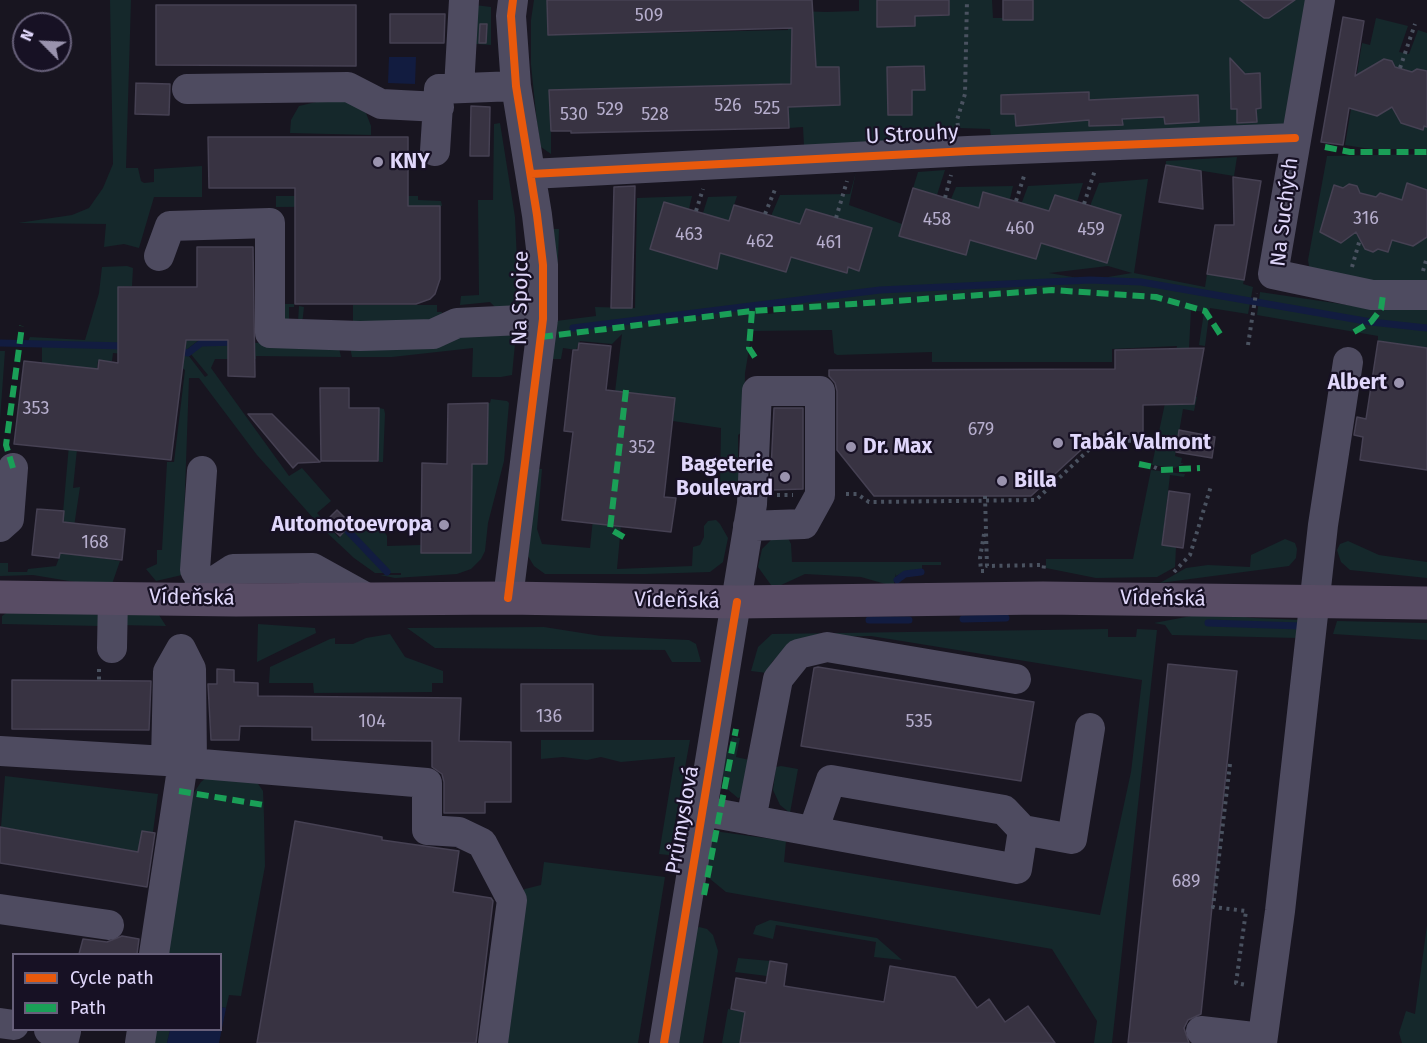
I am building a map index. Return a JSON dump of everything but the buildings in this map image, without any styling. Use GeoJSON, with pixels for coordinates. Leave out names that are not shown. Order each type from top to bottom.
{"type":"FeatureCollection","features":[{"type":"Feature","properties":{"kind":"main road","name":"Vídeňská"},"geometry":{"type":"LineString","coordinates":[[0,597],[113,597],[198,592],[369,599],[508,598],[737,602],[1026,598],[1427,603]]}},
{"type":"Feature","properties":{"kind":"street"},"geometry":{"type":"LineString","coordinates":[[435,151],[449,97],[464,0]]}},
{"type":"Feature","properties":{"kind":"street","name":"Na Spojce"},"geometry":{"type":"LineString","coordinates":[[508,598],[543,319],[543,265],[516,86],[510,16],[513,0]]}},
{"type":"Feature","properties":{"kind":"street","name":"Na Suchých"},"geometry":{"type":"LineString","coordinates":[[1320,0],[1273,274],[1372,295],[1427,295]]}},
{"type":"Feature","properties":{"kind":"street"},"geometry":{"type":"LineString","coordinates":[[187,88],[348,87],[381,104],[449,97],[516,86]]}},
{"type":"Feature","properties":{"kind":"street","name":"U Strouhy"},"geometry":{"type":"LineString","coordinates":[[531,174],[957,159],[1295,138]]}},
{"type":"Feature","properties":{"kind":"street"},"geometry":{"type":"LineString","coordinates":[[159,256],[170,226],[270,223],[270,333],[360,336],[433,334],[457,323],[543,319]]}},
{"type":"Feature","properties":{"kind":"street"},"geometry":{"type":"LineString","coordinates":[[1201,1031],[1262,1041],[1316,601],[1323,525],[1348,362]]}},
{"type":"Feature","properties":{"kind":"street","name":"Průmyslová"},"geometry":{"type":"LineString","coordinates":[[664,1043],[750,515],[757,391],[820,391],[820,495],[804,524],[750,515]]}},
{"type":"Feature","properties":{"kind":"street"},"geometry":{"type":"LineString","coordinates":[[0,527],[9,519],[13,468]]}},
{"type":"Feature","properties":{"kind":"street"},"geometry":{"type":"LineString","coordinates":[[198,592],[195,570],[202,471]]}},
{"type":"Feature","properties":{"kind":"street"},"geometry":{"type":"LineString","coordinates":[[105,658],[113,597]]}},
{"type":"Feature","properties":{"kind":"street"},"geometry":{"type":"LineString","coordinates":[[751,820],[778,679],[798,654],[827,647],[1016,679]]}},
{"type":"Feature","properties":{"kind":"street"},"geometry":{"type":"LineString","coordinates":[[154,953],[180,762],[191,669],[191,649]]}},
{"type":"Feature","properties":{"kind":"street"},"geometry":{"type":"LineString","coordinates":[[813,831],[831,780],[1004,810],[1023,830],[1072,839],[1090,728]]}},
{"type":"Feature","properties":{"kind":"street"},"geometry":{"type":"LineString","coordinates":[[0,751],[180,762],[427,783],[428,830],[459,832],[482,843],[512,900],[493,1043]]}},
{"type":"Feature","properties":{"kind":"street"},"geometry":{"type":"LineString","coordinates":[[703,811],[1017,869],[1023,830]]}},
{"type":"Feature","properties":{"kind":"street"},"geometry":{"type":"LineString","coordinates":[[0,909],[109,925]]}},
{"type":"Feature","properties":{"kind":"street"},"geometry":{"type":"LineString","coordinates":[[60,1031],[66,1032],[63,1043]]}},
{"type":"Feature","properties":{"kind":"path"},"geometry":{"type":"LineString","coordinates":[[945,198],[957,159],[957,120],[965,94],[967,0]]}},
{"type":"Feature","properties":{"kind":"path"},"geometry":{"type":"LineString","coordinates":[[1400,68],[1415,24]]}},
{"type":"Feature","properties":{"kind":"path"},"geometry":{"type":"LineString","coordinates":[[1084,204],[1098,160]]}},
{"type":"Feature","properties":{"kind":"path"},"geometry":{"type":"LineString","coordinates":[[1016,201],[1028,164]]}},
{"type":"Feature","properties":{"kind":"path"},"geometry":{"type":"LineString","coordinates":[[836,218],[851,170]]}},
{"type":"Feature","properties":{"kind":"path"},"geometry":{"type":"LineString","coordinates":[[765,214],[777,183]]}},
{"type":"Feature","properties":{"kind":"path"},"geometry":{"type":"LineString","coordinates":[[1352,268],[1360,239]]}},
{"type":"Feature","properties":{"kind":"path"},"geometry":{"type":"LineString","coordinates":[[1248,345],[1257,288]]}},
{"type":"Feature","properties":{"kind":"path"},"geometry":{"type":"LineString","coordinates":[[839,494],[857,494],[869,502],[1036,500],[1097,442],[1149,440]]}},
{"type":"Feature","properties":{"kind":"path"},"geometry":{"type":"LineString","coordinates":[[1154,467],[1161,470]]}},
{"type":"Feature","properties":{"kind":"path"},"geometry":{"type":"LineString","coordinates":[[1167,575],[1177,570],[1190,555],[1211,486]]}},
{"type":"Feature","properties":{"kind":"path"},"geometry":{"type":"LineString","coordinates":[[985,499],[987,566],[1044,565],[1043,576]]}},
{"type":"Feature","properties":{"kind":"path"},"geometry":{"type":"LineString","coordinates":[[981,571],[981,546],[985,533]]}},
{"type":"Feature","properties":{"kind":"path"},"geometry":{"type":"LineString","coordinates":[[99,680],[105,658]]}},
{"type":"Feature","properties":{"kind":"path"},"geometry":{"type":"LineString","coordinates":[[1230,764],[1214,907],[1246,911],[1236,984],[1254,985]]}},
{"type":"Feature","properties":{"kind":"green space"},"geometry":{"type":"Polygon","coordinates":[[[110,0],[131,0],[126,168],[138,168],[141,181],[144,183],[154,182],[154,169],[202,166],[202,197],[154,197],[139,248],[124,244],[104,247],[106,224],[18,223],[72,215],[89,208],[103,188],[113,164],[110,0]]]}},
{"type":"Feature","properties":{"kind":"green space"},"geometry":{"type":"Polygon","coordinates":[[[534,0],[547,0],[548,35],[788,30],[788,0],[799,11],[826,12],[859,11],[859,0],[992,0],[993,18],[1033,20],[1033,0],[1310,0],[1286,124],[991,137],[990,129],[960,128],[948,129],[948,140],[804,146],[803,127],[789,128],[788,84],[551,90],[551,154],[541,147],[537,123],[531,65],[531,20],[534,0]]]}},
{"type":"Feature","properties":{"kind":"green space"},"geometry":{"type":"Polygon","coordinates":[[[475,5],[491,7],[491,45],[476,44],[475,5]]]}},
{"type":"Feature","properties":{"kind":"green space"},"geometry":{"type":"Polygon","coordinates":[[[1376,18],[1408,26],[1399,52],[1409,54],[1418,30],[1427,33],[1427,149],[1370,149],[1345,145],[1362,43],[1370,45],[1376,18]]]}},
{"type":"Feature","properties":{"kind":"green space"},"geometry":{"type":"Polygon","coordinates":[[[316,102],[349,102],[366,113],[371,126],[371,135],[290,133],[291,120],[299,106],[316,102]]]}},
{"type":"Feature","properties":{"kind":"green space"},"geometry":{"type":"Polygon","coordinates":[[[500,123],[515,217],[519,305],[496,308],[490,302],[460,305],[461,296],[479,295],[478,200],[493,200],[494,124],[500,123]]]}},
{"type":"Feature","properties":{"kind":"green space"},"geometry":{"type":"Polygon","coordinates":[[[1427,154],[1427,284],[1382,284],[1316,272],[1309,266],[1308,260],[1327,156],[1427,154]]]}},
{"type":"Feature","properties":{"kind":"green space"},"geometry":{"type":"Polygon","coordinates":[[[1237,157],[1234,176],[1166,165],[1166,161],[1237,157]]]}},
{"type":"Feature","properties":{"kind":"green space"},"geometry":{"type":"Polygon","coordinates":[[[945,170],[937,195],[951,199],[956,187],[1013,186],[1010,199],[1022,202],[1028,186],[1083,183],[1077,202],[1090,206],[1099,183],[1148,179],[1134,273],[1205,287],[1207,274],[1244,280],[1243,284],[1253,287],[1248,314],[1210,308],[1205,346],[1199,345],[1204,312],[1191,310],[1188,367],[1177,394],[1197,397],[1194,411],[1183,409],[1175,456],[1182,458],[1181,463],[1184,463],[1175,468],[1152,465],[1177,346],[1112,349],[1112,362],[932,362],[932,352],[837,355],[834,353],[832,330],[752,331],[745,373],[744,431],[738,435],[738,471],[744,475],[741,488],[720,487],[721,428],[673,421],[675,397],[633,393],[617,569],[692,566],[693,547],[700,545],[704,537],[704,526],[708,521],[716,520],[728,538],[723,562],[710,572],[646,574],[545,574],[534,566],[528,556],[537,469],[542,469],[537,529],[542,544],[590,548],[606,392],[615,392],[622,334],[612,344],[580,341],[576,350],[563,348],[561,359],[552,359],[551,229],[559,229],[556,321],[596,316],[595,307],[635,308],[637,198],[692,196],[689,209],[703,213],[708,197],[737,196],[734,205],[771,216],[780,195],[850,194],[856,172],[849,205],[902,224],[918,172],[945,170]],[[1108,266],[1049,273],[1090,280],[1132,273],[1108,266]],[[782,302],[768,304],[768,314],[784,312],[782,302]]]}},
{"type":"Feature","properties":{"kind":"green space"},"geometry":{"type":"Polygon","coordinates":[[[276,196],[418,196],[418,200],[441,201],[442,206],[276,207],[276,196]]]}},
{"type":"Feature","properties":{"kind":"green space"},"geometry":{"type":"Polygon","coordinates":[[[127,266],[133,268],[132,286],[118,287],[120,341],[199,340],[185,351],[205,377],[208,375],[190,353],[200,345],[516,333],[512,375],[501,377],[472,377],[473,348],[392,357],[352,357],[350,347],[339,348],[341,357],[256,356],[256,359],[215,359],[211,368],[289,476],[302,468],[331,501],[317,513],[339,538],[357,517],[382,527],[387,536],[387,546],[421,545],[421,553],[471,553],[472,464],[488,403],[491,399],[507,401],[509,403],[504,461],[488,523],[485,551],[481,559],[471,569],[457,574],[395,578],[380,575],[401,575],[401,573],[375,573],[354,558],[323,529],[257,455],[199,378],[189,378],[182,575],[156,581],[146,569],[157,564],[157,550],[162,550],[167,462],[174,462],[185,370],[168,358],[113,353],[112,361],[98,361],[88,431],[79,430],[73,488],[80,487],[70,553],[120,561],[112,584],[81,583],[33,575],[0,576],[0,563],[8,563],[8,572],[27,572],[28,569],[56,566],[59,558],[76,366],[42,363],[42,347],[25,347],[30,337],[85,340],[99,293],[102,267],[127,266]]]}},
{"type":"Feature","properties":{"kind":"green space"},"geometry":{"type":"Polygon","coordinates":[[[1260,292],[1375,309],[1427,310],[1427,348],[1378,341],[1378,336],[1257,315],[1260,292]]]}},
{"type":"Feature","properties":{"kind":"green space"},"geometry":{"type":"Polygon","coordinates":[[[283,304],[294,304],[294,307],[289,307],[289,322],[298,322],[299,306],[304,307],[302,325],[284,323],[283,304]]]}},
{"type":"Feature","properties":{"kind":"green space"},"geometry":{"type":"Polygon","coordinates":[[[353,305],[437,305],[437,312],[442,312],[439,322],[353,321],[353,305]]]}},
{"type":"Feature","properties":{"kind":"green space"},"geometry":{"type":"Polygon","coordinates":[[[0,351],[5,351],[0,420],[0,351]]]}},
{"type":"Feature","properties":{"kind":"green space"},"geometry":{"type":"Polygon","coordinates":[[[379,408],[384,409],[385,414],[383,462],[379,462],[379,408]]]}},
{"type":"Feature","properties":{"kind":"green space"},"geometry":{"type":"Polygon","coordinates":[[[1151,470],[1185,474],[1184,477],[1170,475],[1162,545],[1176,547],[1175,567],[1157,577],[1096,578],[1046,568],[1046,559],[1133,559],[1151,470]]]}},
{"type":"Feature","properties":{"kind":"green space"},"geometry":{"type":"Polygon","coordinates":[[[788,538],[791,544],[792,562],[941,562],[941,565],[922,565],[922,569],[907,571],[896,576],[896,573],[894,584],[889,585],[861,577],[805,574],[779,586],[771,585],[758,567],[762,549],[772,539],[788,538]]]}},
{"type":"Feature","properties":{"kind":"green space"},"geometry":{"type":"Polygon","coordinates":[[[1285,539],[1295,543],[1297,549],[1296,558],[1289,566],[1160,583],[1186,568],[1208,565],[1250,567],[1251,555],[1285,539]]]}},
{"type":"Feature","properties":{"kind":"green space"},"geometry":{"type":"Polygon","coordinates":[[[1348,541],[1379,555],[1427,562],[1427,578],[1350,570],[1341,562],[1337,550],[1340,544],[1348,541]]]}},
{"type":"Feature","properties":{"kind":"green space"},"geometry":{"type":"Polygon","coordinates":[[[9,611],[98,613],[101,626],[2,624],[2,616],[9,611]]]}},
{"type":"Feature","properties":{"kind":"green space"},"geometry":{"type":"Polygon","coordinates":[[[1207,613],[1302,620],[1298,638],[1172,635],[1165,625],[1154,623],[1207,613]]]}},
{"type":"Feature","properties":{"kind":"green space"},"geometry":{"type":"Polygon","coordinates":[[[120,614],[159,615],[166,626],[119,625],[120,614]]]}},
{"type":"Feature","properties":{"kind":"green space"},"geometry":{"type":"Polygon","coordinates":[[[1337,621],[1427,623],[1427,640],[1333,634],[1337,621]]]}},
{"type":"Feature","properties":{"kind":"green space"},"geometry":{"type":"Polygon","coordinates":[[[258,624],[315,628],[316,633],[257,662],[258,624]]]}},
{"type":"Feature","properties":{"kind":"green space"},"geometry":{"type":"Polygon","coordinates":[[[544,627],[601,636],[689,640],[696,644],[701,662],[672,662],[665,650],[435,648],[407,628],[544,627]]]}},
{"type":"Feature","properties":{"kind":"green space"},"geometry":{"type":"Polygon","coordinates":[[[1108,629],[1108,637],[1136,637],[1137,629],[1157,630],[1112,1043],[1094,1043],[1097,1021],[1052,949],[726,892],[709,878],[705,870],[714,831],[786,841],[784,862],[1100,915],[1131,772],[1142,680],[871,636],[821,637],[786,648],[772,662],[767,673],[751,671],[758,647],[772,634],[1108,629]]]}},
{"type":"Feature","properties":{"kind":"green space"},"geometry":{"type":"Polygon","coordinates":[[[390,634],[405,657],[443,671],[443,683],[432,683],[432,692],[314,693],[313,683],[269,683],[270,667],[330,639],[335,638],[335,644],[353,644],[366,638],[390,634]]]}},
{"type":"Feature","properties":{"kind":"green space"},"geometry":{"type":"Polygon","coordinates":[[[732,737],[740,738],[736,757],[754,761],[742,797],[738,798],[726,788],[721,771],[732,737]]]}},
{"type":"Feature","properties":{"kind":"green space"},"geometry":{"type":"Polygon","coordinates":[[[541,740],[690,740],[669,855],[659,854],[675,757],[621,762],[601,757],[587,760],[563,757],[541,759],[541,740]]]}},
{"type":"Feature","properties":{"kind":"green space"},"geometry":{"type":"Polygon","coordinates":[[[776,767],[798,769],[790,813],[780,805],[773,790],[776,767]]]}},
{"type":"Feature","properties":{"kind":"green space"},"geometry":{"type":"Polygon","coordinates":[[[212,773],[254,778],[263,791],[265,866],[241,996],[229,995],[226,1008],[222,1007],[222,953],[163,953],[189,800],[201,782],[212,773]]]}},
{"type":"Feature","properties":{"kind":"green space"},"geometry":{"type":"Polygon","coordinates":[[[5,776],[158,794],[153,832],[142,831],[138,852],[1,827],[5,776]]]}},
{"type":"Feature","properties":{"kind":"green space"},"geometry":{"type":"Polygon","coordinates":[[[544,862],[665,877],[638,1043],[503,1043],[516,896],[525,889],[541,885],[544,862]]]}},
{"type":"Feature","properties":{"kind":"green space"},"geometry":{"type":"Polygon","coordinates":[[[770,920],[877,938],[902,960],[874,957],[876,942],[776,925],[773,939],[753,934],[756,926],[770,920]]]}},
{"type":"Feature","properties":{"kind":"green space"},"geometry":{"type":"Polygon","coordinates":[[[1427,925],[1427,1043],[1402,1043],[1399,1033],[1406,1011],[1415,1014],[1427,925]]]}},
{"type":"Feature","properties":{"kind":"green space"},"geometry":{"type":"Polygon","coordinates":[[[699,927],[707,929],[713,935],[718,951],[703,1043],[675,1043],[692,930],[699,927]]]}},
{"type":"Feature","properties":{"kind":"green space"},"geometry":{"type":"Polygon","coordinates":[[[738,958],[770,961],[767,976],[735,972],[738,958]]]}},
{"type":"Feature","properties":{"kind":"green space"},"geometry":{"type":"Polygon","coordinates":[[[728,1009],[745,1012],[741,1043],[722,1043],[728,1009]]]}},
{"type":"Feature","properties":{"kind":"green space"},"geometry":{"type":"Polygon","coordinates":[[[151,1031],[170,1031],[167,1043],[149,1043],[151,1031]]]}},
{"type":"Feature","properties":{"kind":"water"},"geometry":{"type":"Polygon","coordinates":[[[389,57],[416,57],[415,84],[388,83],[389,57]]]}},
{"type":"Feature","properties":{"kind":"water"},"geometry":{"type":"Polygon","coordinates":[[[222,1007],[226,1008],[222,1028],[222,1007]]]}},
{"type":"Feature","properties":{"kind":"water"},"geometry":{"type":"Polygon","coordinates":[[[170,1031],[221,1031],[219,1043],[167,1043],[170,1031]]]}},
{"type":"Feature","properties":{"kind":"waterway"},"geometry":{"type":"LineString","coordinates":[[573,328],[880,290],[1090,280],[1141,282],[1371,322],[1427,328]]}},
{"type":"Feature","properties":{"kind":"waterway"},"geometry":{"type":"LineString","coordinates":[[176,351],[188,353],[201,343],[237,342]]}},
{"type":"Feature","properties":{"kind":"waterway"},"geometry":{"type":"LineString","coordinates":[[0,343],[126,346]]}},
{"type":"Feature","properties":{"kind":"waterway"},"geometry":{"type":"LineString","coordinates":[[347,530],[387,572]]}},
{"type":"Feature","properties":{"kind":"waterway"},"geometry":{"type":"LineString","coordinates":[[897,580],[905,574],[921,572]]}},
{"type":"Feature","properties":{"kind":"waterway"},"geometry":{"type":"LineString","coordinates":[[963,619],[1006,618]]}},
{"type":"Feature","properties":{"kind":"waterway"},"geometry":{"type":"LineString","coordinates":[[869,620],[909,620]]}},
{"type":"Feature","properties":{"kind":"waterway"},"geometry":{"type":"LineString","coordinates":[[1208,623],[1301,626]]}},
{"type":"Feature","properties":{"kind":"marked path"},"geometry":{"type":"LineString","coordinates":[[1325,147],[1350,152],[1427,152]]}},
{"type":"Feature","properties":{"kind":"marked path"},"geometry":{"type":"LineString","coordinates":[[541,337],[752,311],[1052,290],[1156,297],[1205,311],[1220,334]]}},
{"type":"Feature","properties":{"kind":"marked path"},"geometry":{"type":"LineString","coordinates":[[1354,332],[1371,322],[1381,309],[1383,295]]}},
{"type":"Feature","properties":{"kind":"marked path"},"geometry":{"type":"LineString","coordinates":[[752,311],[749,348],[758,362]]}},
{"type":"Feature","properties":{"kind":"marked path"},"geometry":{"type":"LineString","coordinates":[[13,468],[6,445],[22,326]]}},
{"type":"Feature","properties":{"kind":"marked path"},"geometry":{"type":"LineString","coordinates":[[626,390],[610,529],[627,539]]}},
{"type":"Feature","properties":{"kind":"marked path"},"geometry":{"type":"LineString","coordinates":[[1139,464],[1154,467]]}},
{"type":"Feature","properties":{"kind":"marked path"},"geometry":{"type":"LineString","coordinates":[[1161,470],[1200,468]]}},
{"type":"Feature","properties":{"kind":"marked path"},"geometry":{"type":"LineString","coordinates":[[704,895],[736,729]]}},
{"type":"Feature","properties":{"kind":"marked path"},"geometry":{"type":"LineString","coordinates":[[179,791],[264,805]]}},
{"type":"Feature","properties":{"kind":"cycle path"},"geometry":{"type":"LineString","coordinates":[[508,598],[543,319],[543,265],[516,86],[511,16],[513,0]]}},
{"type":"Feature","properties":{"kind":"cycle path"},"geometry":{"type":"LineString","coordinates":[[531,174],[968,151],[1295,138]]}},
{"type":"Feature","properties":{"kind":"cycle path"},"geometry":{"type":"LineString","coordinates":[[664,1043],[737,602]]}},
{"type":"Feature","properties":{"kind":"place","name":"KNY"},"geometry":{"type":"Point","coordinates":[378,162]}},
{"type":"Feature","properties":{"kind":"place","name":"Albert"},"geometry":{"type":"Point","coordinates":[1399,383]}},
{"type":"Feature","properties":{"kind":"place","name":"Tabák Valmont"},"geometry":{"type":"Point","coordinates":[1058,443]}},
{"type":"Feature","properties":{"kind":"place","name":"Dr. Max"},"geometry":{"type":"Point","coordinates":[851,447]}},
{"type":"Feature","properties":{"kind":"place","name":"Bageterie Boulevard"},"geometry":{"type":"Point","coordinates":[785,477]}},
{"type":"Feature","properties":{"kind":"place","name":"Billa"},"geometry":{"type":"Point","coordinates":[1002,481]}},
{"type":"Feature","properties":{"kind":"place","name":"Automotoevropa"},"geometry":{"type":"Point","coordinates":[444,525]}}]}
